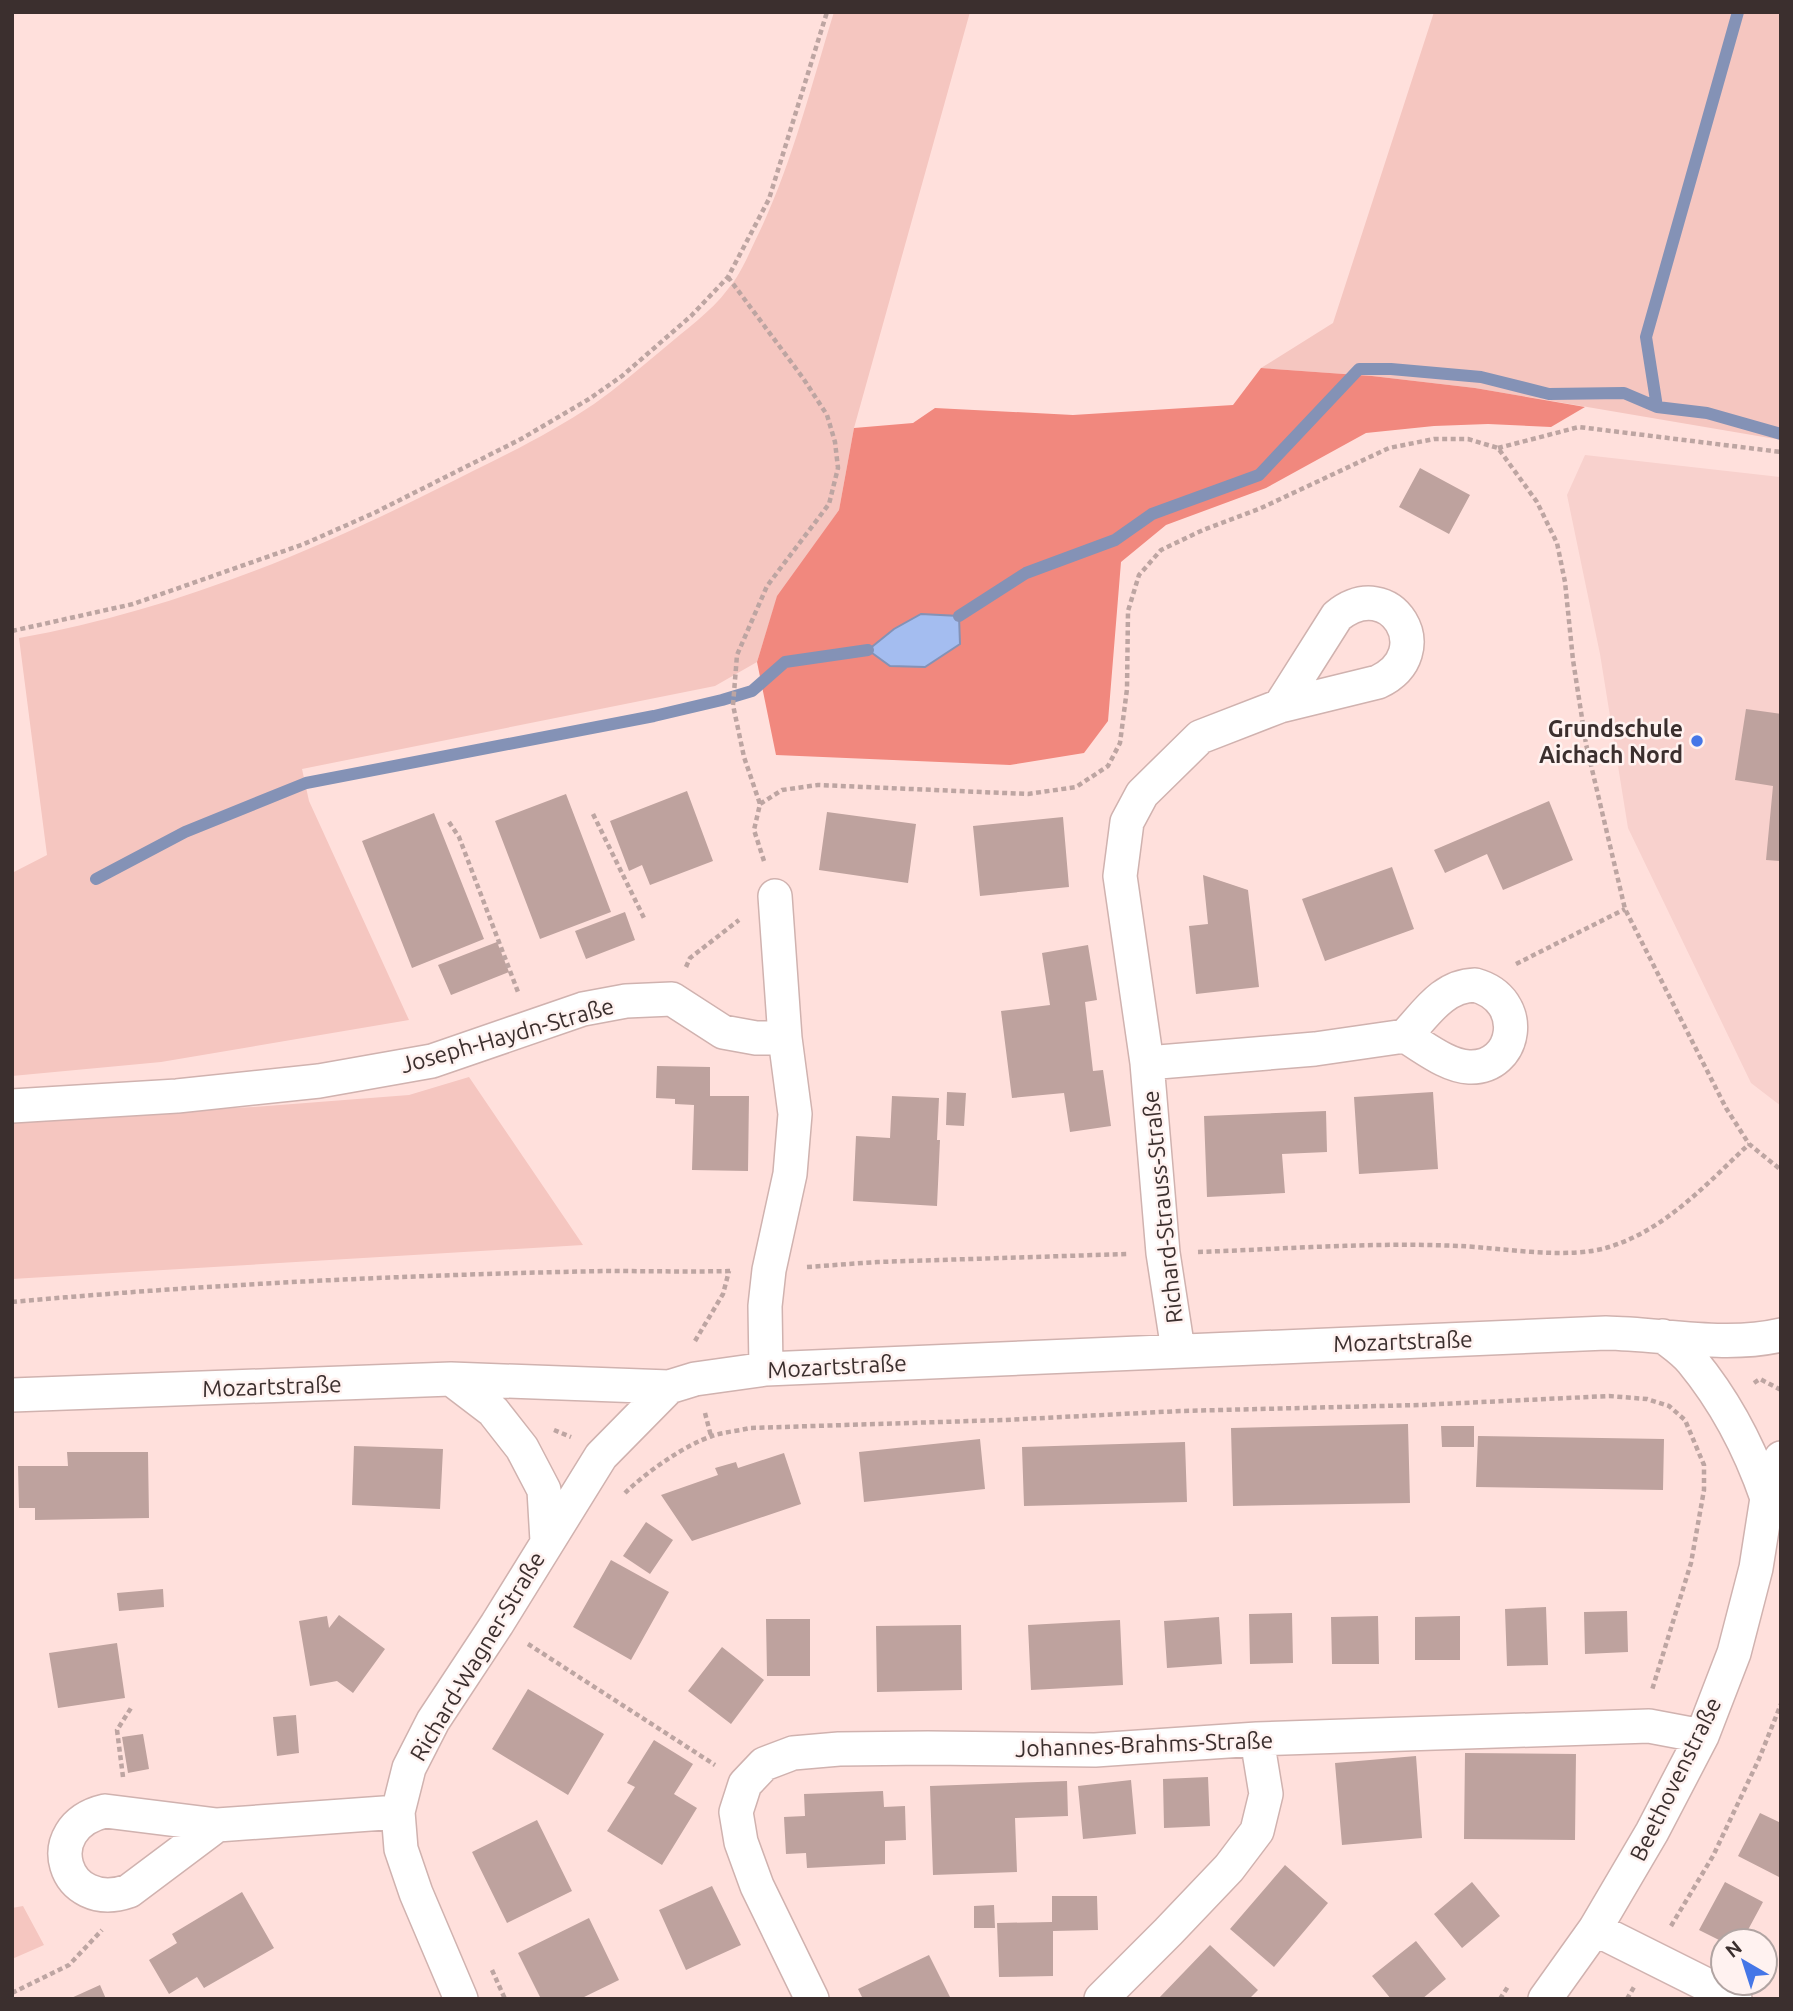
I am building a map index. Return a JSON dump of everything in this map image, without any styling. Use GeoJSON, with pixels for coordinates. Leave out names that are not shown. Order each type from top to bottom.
{"type":"FeatureCollection","features":[{"type":"Feature","properties":{"kind":"street","name":"Richard-Strauss-Straße"},"geometry":{"type":"LineString","coordinates":[[1178,1350],[1163,1253],[1147,1063],[1121,876],[1127,822],[1142,793],[1200,737],[1280,706]]}},
{"type":"Feature","properties":{"kind":"street"},"geometry":{"type":"LineString","coordinates":[[766,1369],[765,1307],[769,1270],[790,1174],[795,1114],[785,1038],[775,896]]}},
{"type":"Feature","properties":{"kind":"street"},"geometry":{"type":"LineString","coordinates":[[1475,985],[1498,996],[1507,1007],[1511,1021],[1505,1048],[1495,1058],[1483,1065],[1455,1065],[1405,1036],[1450,990],[1475,985]]}},
{"type":"Feature","properties":{"kind":"street","name":"Joseph-Haydn-Straße"},"geometry":{"type":"LineString","coordinates":[[12,1106],[177,1096],[318,1081],[432,1061],[583,1009],[626,1001],[671,999],[723,1032],[757,1038],[785,1038]]}},
{"type":"Feature","properties":{"kind":"street","name":"Richard-Strauss-Straße"},"geometry":{"type":"LineString","coordinates":[[1147,1063],[1315,1049],[1405,1036]]}},
{"type":"Feature","properties":{"kind":"street","name":"Mozartstraße"},"geometry":{"type":"LineString","coordinates":[[12,1395],[451,1379],[682,1383],[766,1369],[1178,1350],[1606,1333],[1737,1340],[1781,1335]]}},
{"type":"Feature","properties":{"kind":"street"},"geometry":{"type":"LineString","coordinates":[[1663,1336],[1690,1359],[1722,1401],[1757,1469],[1767,1499]]}},
{"type":"Feature","properties":{"kind":"street","name":"Richard-Wagner-Straße"},"geometry":{"type":"LineString","coordinates":[[451,1379],[493,1411],[522,1448],[544,1490],[547,1541]]}},
{"type":"Feature","properties":{"kind":"street","name":"Richard-Wagner-Straße"},"geometry":{"type":"LineString","coordinates":[[461,1999],[401,1849],[398,1812],[409,1768],[433,1721],[497,1624],[601,1456],[633,1421],[682,1383]]}},
{"type":"Feature","properties":{"kind":"street","name":"Beethovenstraße"},"geometry":{"type":"LineString","coordinates":[[1545,1999],[1595,1929],[1653,1832],[1702,1736],[1734,1653],[1756,1568],[1767,1499],[1781,1458]]}},
{"type":"Feature","properties":{"kind":"street","name":"Johannes-Brahms-Straße"},"geometry":{"type":"LineString","coordinates":[[745,1784],[764,1764],[793,1753],[839,1749],[1095,1750],[1257,1739],[1649,1726],[1702,1736]]}},
{"type":"Feature","properties":{"kind":"street"},"geometry":{"type":"LineString","coordinates":[[1101,1999],[1220,1877],[1256,1831],[1266,1794],[1257,1739]]}},
{"type":"Feature","properties":{"kind":"street"},"geometry":{"type":"LineString","coordinates":[[745,1784],[736,1812],[741,1842],[757,1886],[812,1999]]}},
{"type":"Feature","properties":{"kind":"street"},"geometry":{"type":"LineString","coordinates":[[216,1825],[129,1891],[116,1895],[102,1896],[88,1892],[77,1884],[69,1873],[65,1860],[65,1846],[70,1832],[79,1821],[105,1811],[216,1825],[398,1812]]}},
{"type":"Feature","properties":{"kind":"street"},"geometry":{"type":"LineString","coordinates":[[1595,1929],[1735,1999]]}},
{"type":"Feature","properties":{"kind":"path"},"geometry":{"type":"LineString","coordinates":[[12,631],[133,604],[304,544],[374,513],[521,439],[622,376],[691,316],[728,277],[769,199],[827,12]]}},
{"type":"Feature","properties":{"kind":"path"},"geometry":{"type":"LineString","coordinates":[[728,277],[827,415],[835,442],[838,468],[829,504],[767,586],[737,655],[733,705],[744,757],[760,804]]}},
{"type":"Feature","properties":{"kind":"path"},"geometry":{"type":"LineString","coordinates":[[1498,448],[1580,427],[1781,452]]}},
{"type":"Feature","properties":{"kind":"path"},"geometry":{"type":"LineString","coordinates":[[593,814],[644,918]]}},
{"type":"Feature","properties":{"kind":"path"},"geometry":{"type":"LineString","coordinates":[[449,822],[459,837],[532,1026]]}},
{"type":"Feature","properties":{"kind":"path"},"geometry":{"type":"LineString","coordinates":[[1475,985],[1625,909]]}},
{"type":"Feature","properties":{"kind":"path"},"geometry":{"type":"LineString","coordinates":[[12,1301],[125,1291],[348,1281],[604,1271],[769,1270],[877,1262],[1364,1246],[1458,1246],[1561,1253],[1607,1248],[1651,1229],[1699,1191],[1749,1144]]}},
{"type":"Feature","properties":{"kind":"path"},"geometry":{"type":"LineString","coordinates":[[682,1383],[691,1348],[723,1294],[729,1271]]}},
{"type":"Feature","properties":{"kind":"path"},"geometry":{"type":"LineString","coordinates":[[623,1495],[637,1481],[671,1457],[711,1436],[750,1428],[1609,1396],[1647,1399],[1669,1406],[1685,1420],[1704,1465],[1704,1490],[1691,1563],[1648,1701],[1649,1726]]}},
{"type":"Feature","properties":{"kind":"path"},"geometry":{"type":"LineString","coordinates":[[497,1624],[745,1784]]}},
{"type":"Feature","properties":{"kind":"path"},"geometry":{"type":"LineString","coordinates":[[520,1655],[535,1632]]}},
{"type":"Feature","properties":{"kind":"path"},"geometry":{"type":"LineString","coordinates":[[1627,1999],[1713,1856],[1759,1759],[1781,1704]]}},
{"type":"Feature","properties":{"kind":"path"},"geometry":{"type":"LineString","coordinates":[[123,1778],[117,1730],[131,1708]]}},
{"type":"Feature","properties":{"kind":"path"},"geometry":{"type":"LineString","coordinates":[[12,1993],[69,1965],[104,1928],[129,1891]]}},
{"type":"Feature","properties":{"kind":"path"},"geometry":{"type":"LineString","coordinates":[[488,1961],[505,1999]]}},
{"type":"Feature","properties":{"kind":"path"},"geometry":{"type":"LineString","coordinates":[[1500,1999],[1515,1977]]}},
{"type":"Feature","properties":{"kind":"shaded area"},"geometry":{"type":"Polygon","coordinates":[[[834,12],[970,12],[854,428],[839,510],[776,601],[757,662],[715,686],[302,769],[309,801],[409,1020],[161,1062],[12,1076],[12,873],[47,855],[19,638],[74,627],[182,597],[287,558],[389,513],[518,449],[612,391],[706,313],[740,272],[779,186],[834,12]]]}},
{"type":"Feature","properties":{"kind":"shaded area"},"geometry":{"type":"Polygon","coordinates":[[[1434,12],[1781,12],[1781,440],[1475,388],[1372,376],[1261,368],[1333,323],[1434,12]]]}},
{"type":"Feature","properties":{"kind":"shaded area"},"geometry":{"type":"Polygon","coordinates":[[[1261,368],[1372,376],[1475,388],[1585,407],[1551,427],[1488,424],[1366,433],[1266,488],[1166,525],[1121,562],[1108,721],[1084,753],[1010,765],[776,755],[757,662],[777,596],[839,510],[854,428],[913,423],[935,408],[1073,415],[1233,405],[1261,368]]]}},
{"type":"Feature","properties":{"kind":"shaded area","name":"Grundschule Aichach Nord"},"geometry":{"type":"Polygon","coordinates":[[[1585,455],[1781,477],[1781,1106],[1751,1083],[1628,828],[1600,654],[1567,495],[1585,455]]]}},
{"type":"Feature","properties":{"kind":"shaded area"},"geometry":{"type":"Polygon","coordinates":[[[469,1077],[583,1245],[12,1279],[12,1120],[253,1107],[409,1095],[469,1077]]]}},
{"type":"Feature","properties":{"kind":"shaded area"},"geometry":{"type":"Polygon","coordinates":[[[23,1906],[44,1945],[12,1959],[12,1908],[23,1906]]]}},
{"type":"Feature","properties":{"kind":"water"},"geometry":{"type":"Polygon","coordinates":[[[921,614],[959,616],[960,644],[925,667],[890,666],[868,650],[894,629],[921,614]]]}},
{"type":"Feature","properties":{"kind":"building"},"geometry":{"type":"Polygon","coordinates":[[[1420,468],[1470,495],[1449,534],[1399,507],[1420,468]]]}},
{"type":"Feature","properties":{"kind":"building"},"geometry":{"type":"Polygon","coordinates":[[[1746,709],[1781,714],[1781,861],[1766,860],[1773,786],[1735,780],[1746,709]]]}},
{"type":"Feature","properties":{"kind":"building"},"geometry":{"type":"Polygon","coordinates":[[[687,791],[713,861],[650,885],[642,865],[629,871],[610,821],[687,791]]]}},
{"type":"Feature","properties":{"kind":"building"},"geometry":{"type":"Polygon","coordinates":[[[566,794],[611,912],[540,939],[495,821],[566,794]]]}},
{"type":"Feature","properties":{"kind":"building"},"geometry":{"type":"Polygon","coordinates":[[[1549,801],[1573,860],[1503,890],[1487,854],[1445,873],[1434,850],[1549,801]]]}},
{"type":"Feature","properties":{"kind":"building"},"geometry":{"type":"Polygon","coordinates":[[[827,812],[916,824],[908,883],[819,870],[827,812]]]}},
{"type":"Feature","properties":{"kind":"building"},"geometry":{"type":"Polygon","coordinates":[[[434,813],[484,939],[412,968],[362,841],[434,813]]]}},
{"type":"Feature","properties":{"kind":"building"},"geometry":{"type":"Polygon","coordinates":[[[1063,817],[1069,887],[980,896],[973,826],[1063,817]]]}},
{"type":"Feature","properties":{"kind":"building"},"geometry":{"type":"Polygon","coordinates":[[[1392,867],[1414,929],[1325,961],[1302,899],[1392,867]]]}},
{"type":"Feature","properties":{"kind":"building"},"geometry":{"type":"Polygon","coordinates":[[[1203,875],[1248,890],[1259,987],[1196,994],[1189,926],[1208,924],[1203,875]]]}},
{"type":"Feature","properties":{"kind":"building"},"geometry":{"type":"Polygon","coordinates":[[[625,912],[635,940],[586,959],[575,931],[625,912]]]}},
{"type":"Feature","properties":{"kind":"building"},"geometry":{"type":"Polygon","coordinates":[[[497,942],[509,972],[451,995],[438,965],[497,942]]]}},
{"type":"Feature","properties":{"kind":"building"},"geometry":{"type":"Polygon","coordinates":[[[1088,945],[1097,1000],[1085,1002],[1093,1071],[1103,1070],[1111,1126],[1070,1132],[1064,1093],[1012,1098],[1001,1011],[1050,1005],[1042,953],[1088,945]]]}},
{"type":"Feature","properties":{"kind":"building"},"geometry":{"type":"Polygon","coordinates":[[[657,1066],[710,1067],[710,1096],[749,1096],[748,1171],[692,1170],[694,1105],[675,1104],[675,1099],[656,1098],[657,1066]]]}},
{"type":"Feature","properties":{"kind":"building"},"geometry":{"type":"Polygon","coordinates":[[[947,1092],[966,1093],[964,1126],[946,1125],[947,1092]]]}},
{"type":"Feature","properties":{"kind":"building"},"geometry":{"type":"Polygon","coordinates":[[[1433,1092],[1438,1169],[1359,1174],[1354,1097],[1433,1092]]]}},
{"type":"Feature","properties":{"kind":"building"},"geometry":{"type":"Polygon","coordinates":[[[892,1096],[939,1098],[937,1206],[853,1201],[856,1136],[890,1138],[892,1096]]]}},
{"type":"Feature","properties":{"kind":"building"},"geometry":{"type":"Polygon","coordinates":[[[1326,1111],[1327,1152],[1282,1154],[1285,1193],[1207,1197],[1204,1116],[1326,1111]]]}},
{"type":"Feature","properties":{"kind":"building"},"geometry":{"type":"Polygon","coordinates":[[[1408,1424],[1410,1503],[1233,1506],[1231,1428],[1408,1424]]]}},
{"type":"Feature","properties":{"kind":"building"},"geometry":{"type":"Polygon","coordinates":[[[1441,1426],[1474,1426],[1474,1447],[1442,1447],[1441,1426]]]}},
{"type":"Feature","properties":{"kind":"building"},"geometry":{"type":"Polygon","coordinates":[[[1478,1436],[1664,1439],[1663,1490],[1476,1487],[1478,1436]]]}},
{"type":"Feature","properties":{"kind":"building"},"geometry":{"type":"Polygon","coordinates":[[[980,1439],[985,1489],[864,1502],[859,1452],[980,1439]]]}},
{"type":"Feature","properties":{"kind":"building"},"geometry":{"type":"Polygon","coordinates":[[[1185,1442],[1187,1502],[1024,1506],[1022,1447],[1185,1442]]]}},
{"type":"Feature","properties":{"kind":"building"},"geometry":{"type":"Polygon","coordinates":[[[354,1446],[443,1449],[440,1509],[352,1505],[354,1446]]]}},
{"type":"Feature","properties":{"kind":"building"},"geometry":{"type":"Polygon","coordinates":[[[67,1452],[148,1452],[149,1518],[35,1520],[35,1508],[19,1508],[18,1466],[68,1466],[67,1452]]]}},
{"type":"Feature","properties":{"kind":"building"},"geometry":{"type":"Polygon","coordinates":[[[784,1453],[801,1504],[692,1541],[661,1495],[718,1475],[715,1468],[736,1462],[738,1468],[784,1453]]]}},
{"type":"Feature","properties":{"kind":"building"},"geometry":{"type":"Polygon","coordinates":[[[646,1522],[673,1540],[650,1574],[623,1556],[646,1522]]]}},
{"type":"Feature","properties":{"kind":"building"},"geometry":{"type":"Polygon","coordinates":[[[611,1560],[669,1592],[631,1660],[573,1627],[611,1560]]]}},
{"type":"Feature","properties":{"kind":"building"},"geometry":{"type":"Polygon","coordinates":[[[163,1589],[164,1607],[119,1611],[117,1593],[163,1589]]]}},
{"type":"Feature","properties":{"kind":"building"},"geometry":{"type":"Polygon","coordinates":[[[1546,1607],[1548,1665],[1507,1666],[1505,1609],[1546,1607]]]}},
{"type":"Feature","properties":{"kind":"building"},"geometry":{"type":"Polygon","coordinates":[[[1627,1611],[1628,1652],[1585,1654],[1584,1612],[1627,1611]]]}},
{"type":"Feature","properties":{"kind":"building"},"geometry":{"type":"Polygon","coordinates":[[[1292,1613],[1293,1663],[1250,1664],[1249,1614],[1292,1613]]]}},
{"type":"Feature","properties":{"kind":"building"},"geometry":{"type":"Polygon","coordinates":[[[339,1615],[385,1649],[353,1693],[337,1681],[310,1686],[299,1621],[327,1616],[329,1628],[339,1615]]]}},
{"type":"Feature","properties":{"kind":"building"},"geometry":{"type":"Polygon","coordinates":[[[1378,1616],[1379,1664],[1332,1664],[1331,1617],[1378,1616]]]}},
{"type":"Feature","properties":{"kind":"building"},"geometry":{"type":"Polygon","coordinates":[[[1460,1616],[1460,1660],[1415,1660],[1415,1617],[1460,1616]]]}},
{"type":"Feature","properties":{"kind":"building"},"geometry":{"type":"Polygon","coordinates":[[[1219,1617],[1222,1664],[1167,1668],[1164,1621],[1219,1617]]]}},
{"type":"Feature","properties":{"kind":"building"},"geometry":{"type":"Polygon","coordinates":[[[766,1619],[810,1619],[810,1676],[767,1676],[766,1619]]]}},
{"type":"Feature","properties":{"kind":"building"},"geometry":{"type":"Polygon","coordinates":[[[1120,1620],[1123,1685],[1031,1690],[1028,1625],[1120,1620]]]}},
{"type":"Feature","properties":{"kind":"building"},"geometry":{"type":"Polygon","coordinates":[[[961,1625],[962,1690],[877,1692],[876,1626],[961,1625]]]}},
{"type":"Feature","properties":{"kind":"building"},"geometry":{"type":"Polygon","coordinates":[[[117,1643],[125,1698],[58,1708],[49,1653],[117,1643]]]}},
{"type":"Feature","properties":{"kind":"building"},"geometry":{"type":"Polygon","coordinates":[[[722,1647],[764,1680],[731,1724],[688,1691],[722,1647]]]}},
{"type":"Feature","properties":{"kind":"building"},"geometry":{"type":"Polygon","coordinates":[[[528,1689],[604,1734],[568,1795],[492,1749],[528,1689]]]}},
{"type":"Feature","properties":{"kind":"building"},"geometry":{"type":"Polygon","coordinates":[[[296,1715],[299,1753],[277,1756],[273,1717],[296,1715]]]}},
{"type":"Feature","properties":{"kind":"building"},"geometry":{"type":"Polygon","coordinates":[[[143,1734],[149,1769],[128,1773],[122,1737],[143,1734]]]}},
{"type":"Feature","properties":{"kind":"building"},"geometry":{"type":"Polygon","coordinates":[[[654,1740],[693,1764],[674,1794],[697,1808],[662,1865],[607,1831],[635,1787],[627,1783],[654,1740]]]}},
{"type":"Feature","properties":{"kind":"building"},"geometry":{"type":"Polygon","coordinates":[[[1465,1753],[1576,1754],[1575,1840],[1464,1839],[1465,1753]]]}},
{"type":"Feature","properties":{"kind":"building"},"geometry":{"type":"Polygon","coordinates":[[[1416,1756],[1422,1838],[1342,1845],[1335,1763],[1416,1756]]]}},
{"type":"Feature","properties":{"kind":"building"},"geometry":{"type":"Polygon","coordinates":[[[1208,1777],[1210,1826],[1164,1828],[1163,1779],[1208,1777]]]}},
{"type":"Feature","properties":{"kind":"building"},"geometry":{"type":"Polygon","coordinates":[[[1131,1780],[1136,1834],[1083,1839],[1078,1786],[1131,1780]]]}},
{"type":"Feature","properties":{"kind":"building"},"geometry":{"type":"Polygon","coordinates":[[[1067,1781],[1068,1816],[1015,1818],[1017,1872],[933,1875],[930,1786],[1067,1781]]]}},
{"type":"Feature","properties":{"kind":"building"},"geometry":{"type":"Polygon","coordinates":[[[883,1791],[884,1807],[905,1806],[906,1840],[885,1841],[885,1864],[807,1868],[806,1853],[786,1854],[784,1817],[805,1816],[804,1794],[883,1791]]]}},
{"type":"Feature","properties":{"kind":"building"},"geometry":{"type":"Polygon","coordinates":[[[1760,1813],[1781,1823],[1779,1877],[1738,1856],[1760,1813]]]}},
{"type":"Feature","properties":{"kind":"building"},"geometry":{"type":"Polygon","coordinates":[[[537,1820],[572,1891],[507,1923],[472,1852],[537,1820]]]}},
{"type":"Feature","properties":{"kind":"building"},"geometry":{"type":"Polygon","coordinates":[[[1285,1865],[1328,1903],[1274,1967],[1230,1929],[1285,1865]]]}},
{"type":"Feature","properties":{"kind":"building"},"geometry":{"type":"Polygon","coordinates":[[[1472,1882],[1500,1916],[1462,1948],[1434,1914],[1472,1882]]]}},
{"type":"Feature","properties":{"kind":"building"},"geometry":{"type":"Polygon","coordinates":[[[1725,1882],[1763,1902],[1750,1927],[1709,1927],[1709,1935],[1699,1930],[1725,1882]]]}},
{"type":"Feature","properties":{"kind":"building"},"geometry":{"type":"Polygon","coordinates":[[[712,1886],[741,1945],[686,1970],[659,1910],[712,1886]]]}},
{"type":"Feature","properties":{"kind":"building"},"geometry":{"type":"Polygon","coordinates":[[[242,1892],[274,1948],[204,1988],[197,1977],[169,1994],[149,1960],[177,1943],[172,1934],[242,1892]]]}},
{"type":"Feature","properties":{"kind":"building"},"geometry":{"type":"Polygon","coordinates":[[[1052,1896],[1097,1896],[1098,1930],[1053,1931],[1053,1976],[999,1977],[997,1923],[1052,1922],[1052,1896]]]}},
{"type":"Feature","properties":{"kind":"building"},"geometry":{"type":"Polygon","coordinates":[[[994,1905],[995,1928],[974,1928],[974,1906],[994,1905]]]}},
{"type":"Feature","properties":{"kind":"building"},"geometry":{"type":"Polygon","coordinates":[[[589,1918],[619,1980],[580,1999],[541,1999],[518,1953],[589,1918]]]}},
{"type":"Feature","properties":{"kind":"building"},"geometry":{"type":"Polygon","coordinates":[[[1416,1941],[1446,1979],[1422,1999],[1391,1999],[1372,1976],[1416,1941]]]}},
{"type":"Feature","properties":{"kind":"building"},"geometry":{"type":"Polygon","coordinates":[[[1210,1945],[1258,1990],[1249,1999],[1158,1999],[1210,1945]]]}},
{"type":"Feature","properties":{"kind":"building"},"geometry":{"type":"Polygon","coordinates":[[[929,1955],[951,1999],[863,1999],[858,1989],[929,1955]]]}},
{"type":"Feature","properties":{"kind":"building"},"geometry":{"type":"Polygon","coordinates":[[[100,1985],[106,1999],[69,1999],[100,1985]]]}},
{"type":"Feature","properties":{"kind":"waterway"},"geometry":{"type":"LineString","coordinates":[[1657,407],[1646,337],[1738,12]]}},
{"type":"Feature","properties":{"kind":"waterway"},"geometry":{"type":"LineString","coordinates":[[959,616],[1026,573],[1115,540],[1152,514],[1259,475],[1359,369],[1481,377],[1549,394],[1624,393],[1657,407],[1707,413],[1781,434]]}},
{"type":"Feature","properties":{"kind":"waterway"},"geometry":{"type":"LineString","coordinates":[[96,879],[185,832],[306,783],[654,716],[722,700],[752,691],[785,662],[868,650]]}},
{"type":"Feature","properties":{"kind":"place","name":"Grundschule Aichach Nord"},"geometry":{"type":"Point","coordinates":[1697,741]}}]}
